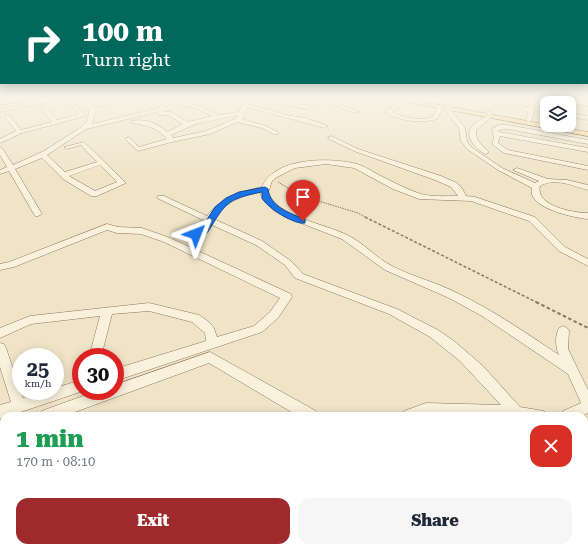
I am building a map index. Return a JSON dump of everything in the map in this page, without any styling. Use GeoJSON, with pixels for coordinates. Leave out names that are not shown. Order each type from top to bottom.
{"type":"FeatureCollection","features":[{"type":"Feature","properties":{"kind":"main road"},"geometry":{"type":"LineString","coordinates":[[539,124],[586,132]]}},
{"type":"Feature","properties":{"kind":"main road"},"geometry":{"type":"LineString","coordinates":[[576,129],[586,132]]}},
{"type":"Feature","properties":{"kind":"street"},"geometry":{"type":"LineString","coordinates":[[13,124],[20,132]]}},
{"type":"Feature","properties":{"kind":"street"},"geometry":{"type":"LineString","coordinates":[[0,141],[20,132],[53,124]]}},
{"type":"Feature","properties":{"kind":"street"},"geometry":{"type":"LineString","coordinates":[[0,172],[43,155],[90,124]]}},
{"type":"Feature","properties":{"kind":"street"},"geometry":{"type":"LineString","coordinates":[[84,128],[102,124]]}},
{"type":"Feature","properties":{"kind":"street"},"geometry":{"type":"LineString","coordinates":[[150,124],[169,137],[208,133],[229,124]]}},
{"type":"Feature","properties":{"kind":"street"},"geometry":{"type":"LineString","coordinates":[[128,139],[138,149],[169,137],[187,124]]}},
{"type":"Feature","properties":{"kind":"street"},"geometry":{"type":"LineString","coordinates":[[254,124],[276,133]]}},
{"type":"Feature","properties":{"kind":"street"},"geometry":{"type":"LineString","coordinates":[[318,124],[325,126]]}},
{"type":"Feature","properties":{"kind":"street"},"geometry":{"type":"LineString","coordinates":[[459,124],[462,128],[464,141],[469,148],[500,169],[536,187]]}},
{"type":"Feature","properties":{"kind":"street"},"geometry":{"type":"LineString","coordinates":[[479,124],[473,129],[472,136],[477,145],[494,158],[516,169],[547,181],[568,182],[588,188]]}},
{"type":"Feature","properties":{"kind":"street"},"geometry":{"type":"LineString","coordinates":[[588,141],[508,127],[499,127],[495,129],[495,144],[506,152],[588,168]]}},
{"type":"Feature","properties":{"kind":"street"},"geometry":{"type":"LineString","coordinates":[[586,132],[584,138],[588,141]]}},
{"type":"Feature","properties":{"kind":"street"},"geometry":{"type":"LineString","coordinates":[[496,136],[588,150]]}},
{"type":"Feature","properties":{"kind":"street"},"geometry":{"type":"LineString","coordinates":[[496,136],[588,156]]}},
{"type":"Feature","properties":{"kind":"street"},"geometry":{"type":"LineString","coordinates":[[331,138],[366,153],[443,180],[454,185],[459,190],[462,197]]}},
{"type":"Feature","properties":{"kind":"street"},"geometry":{"type":"LineString","coordinates":[[43,155],[64,174],[94,194],[122,183],[82,143],[67,147]]}},
{"type":"Feature","properties":{"kind":"street"},"geometry":{"type":"LineString","coordinates":[[0,149],[13,168],[38,214]]}},
{"type":"Feature","properties":{"kind":"street"},"geometry":{"type":"LineString","coordinates":[[351,165],[366,153]]}},
{"type":"Feature","properties":{"kind":"street"},"geometry":{"type":"LineString","coordinates":[[64,174],[102,162]]}},
{"type":"Feature","properties":{"kind":"street"},"geometry":{"type":"LineString","coordinates":[[572,371],[486,313],[452,295],[388,268],[346,237],[288,215],[276,208],[266,198],[265,189],[271,177],[293,166],[326,162],[356,166],[396,187],[422,198],[462,197],[508,210],[532,219],[562,249],[588,263]]}},
{"type":"Feature","properties":{"kind":"street"},"geometry":{"type":"LineString","coordinates":[[547,181],[538,184],[536,187],[535,192],[538,197],[545,203],[568,213],[586,218]]}},
{"type":"Feature","properties":{"kind":"street"},"geometry":{"type":"LineString","coordinates":[[196,234],[204,231],[217,209],[228,200],[241,194],[265,189]]}},
{"type":"Feature","properties":{"kind":"street"},"geometry":{"type":"LineString","coordinates":[[161,198],[259,243],[288,263],[299,276],[399,313],[422,326],[469,359],[492,382],[515,412]]}},
{"type":"Feature","properties":{"kind":"street"},"geometry":{"type":"LineString","coordinates":[[0,267],[11,265],[107,228],[142,231],[167,240],[216,265],[287,297],[274,315],[258,329],[124,372]]}},
{"type":"Feature","properties":{"kind":"street"},"geometry":{"type":"LineString","coordinates":[[0,333],[30,320],[107,311],[149,308],[195,318],[210,331],[213,344]]}},
{"type":"Feature","properties":{"kind":"street"},"geometry":{"type":"LineString","coordinates":[[97,348],[107,311]]}},
{"type":"Feature","properties":{"kind":"street"},"geometry":{"type":"LineString","coordinates":[[563,331],[562,349],[588,405],[575,412]]}},
{"type":"Feature","properties":{"kind":"street"},"geometry":{"type":"LineString","coordinates":[[0,348],[19,406]]}},
{"type":"Feature","properties":{"kind":"street"},"geometry":{"type":"LineString","coordinates":[[124,388],[210,357],[304,412]]}},
{"type":"Feature","properties":{"kind":"street"},"geometry":{"type":"LineString","coordinates":[[0,412],[72,389]]}},
{"type":"Feature","properties":{"kind":"street"},"geometry":{"type":"LineString","coordinates":[[58,412],[91,400]]}},
{"type":"Feature","properties":{"kind":"street"},"geometry":{"type":"LineString","coordinates":[[419,412],[426,409],[481,412]]}},
{"type":"Feature","properties":{"kind":"path"},"geometry":{"type":"LineString","coordinates":[[271,177],[298,195],[358,213],[588,328]]}},
{"type":"Feature","properties":{"kind":"route"},"geometry":{"type":"LineString","coordinates":[[196,234],[204,231],[217,209],[234,196],[265,189],[264,193],[266,198],[276,208],[303,221]]}}]}
